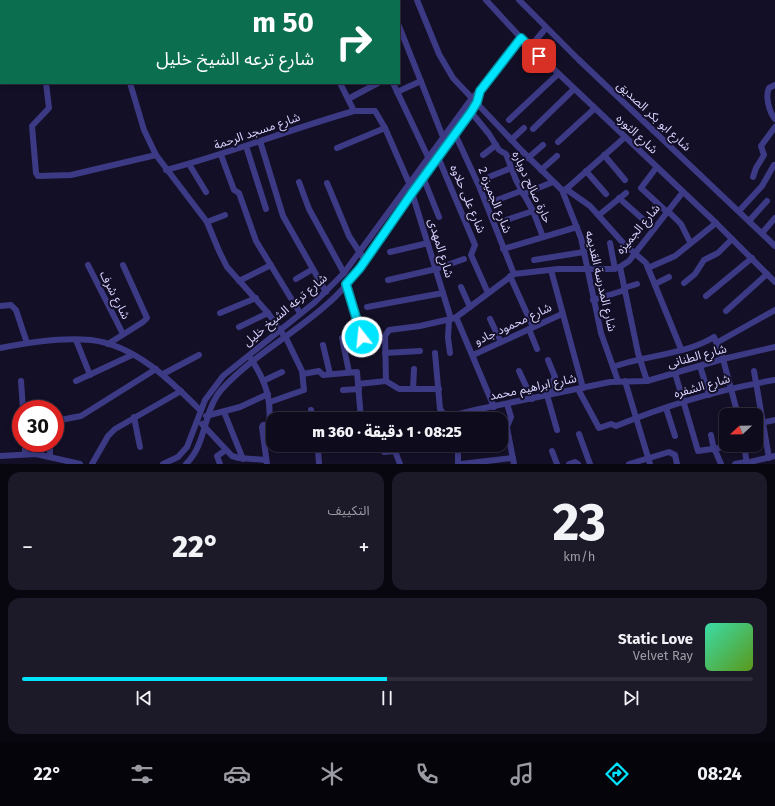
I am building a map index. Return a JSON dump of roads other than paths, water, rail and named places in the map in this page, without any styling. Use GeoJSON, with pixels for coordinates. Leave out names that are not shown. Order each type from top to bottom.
{"type":"FeatureCollection","features":[{"type":"Feature","properties":{"kind":"street","name":"شارع المدرسة القديمه"},"geometry":{"type":"LineString","coordinates":[[417,0],[446,67],[453,78],[528,158],[553,182],[564,190],[577,226],[584,252],[601,333],[613,366],[621,381],[636,418],[649,461]]}},
{"type":"Feature","properties":{"kind":"street","name":"شارع الثوره"},"geometry":{"type":"LineString","coordinates":[[486,0],[530,47],[624,138],[716,223],[775,282]]}},
{"type":"Feature","properties":{"kind":"street","name":"شارع ابو بكر الصديق"},"geometry":{"type":"LineString","coordinates":[[519,0],[546,28],[775,246]]}},
{"type":"Feature","properties":{"kind":"street"},"geometry":{"type":"LineString","coordinates":[[400,28],[443,137]]}},
{"type":"Feature","properties":{"kind":"street"},"geometry":{"type":"LineString","coordinates":[[530,47],[546,28]]}},
{"type":"Feature","properties":{"kind":"street","name":"شارع ترعه الشيخ خليل"},"geometry":{"type":"LineString","coordinates":[[163,464],[178,457],[187,447],[200,410],[216,383],[326,292],[344,273],[443,137],[474,100],[521,38]]}},
{"type":"Feature","properties":{"kind":"street"},"geometry":{"type":"LineString","coordinates":[[509,120],[558,74]]}},
{"type":"Feature","properties":{"kind":"street"},"geometry":{"type":"LineString","coordinates":[[397,92],[421,81]]}},
{"type":"Feature","properties":{"kind":"street"},"geometry":{"type":"LineString","coordinates":[[46,84],[49,108],[34,122],[32,130],[36,174],[38,176],[71,175],[156,155]]}},
{"type":"Feature","properties":{"kind":"street"},"geometry":{"type":"LineString","coordinates":[[130,84],[144,130],[156,155],[207,222],[223,260],[239,281],[256,298],[280,329],[303,374],[304,388],[302,391],[270,402]]}},
{"type":"Feature","properties":{"kind":"street"},"geometry":{"type":"LineString","coordinates":[[340,84],[354,110]]}},
{"type":"Feature","properties":{"kind":"street"},"geometry":{"type":"LineString","coordinates":[[348,99],[376,84]]}},
{"type":"Feature","properties":{"kind":"street"},"geometry":{"type":"LineString","coordinates":[[393,84],[428,157]]}},
{"type":"Feature","properties":{"kind":"street"},"geometry":{"type":"LineString","coordinates":[[774,118],[767,93],[769,88],[775,85]]}},
{"type":"Feature","properties":{"kind":"street"},"geometry":{"type":"LineString","coordinates":[[533,129],[574,89]]}},
{"type":"Feature","properties":{"kind":"street","name":"شارع ترعه الشيخ خليل"},"geometry":{"type":"LineString","coordinates":[[186,464],[195,451],[206,416],[221,390],[253,362],[326,305],[346,284],[366,260],[423,177],[471,112],[474,100]]}},
{"type":"Feature","properties":{"kind":"street"},"geometry":{"type":"LineString","coordinates":[[558,142],[594,109]]}},
{"type":"Feature","properties":{"kind":"street","name":"شارع المهدى"},"geometry":{"type":"LineString","coordinates":[[354,110],[375,111],[384,128],[409,183],[452,319],[473,355],[494,407]]}},
{"type":"Feature","properties":{"kind":"street","name":"شارع مسجد الرحمة"},"geometry":{"type":"LineString","coordinates":[[166,170],[221,155],[354,110]]}},
{"type":"Feature","properties":{"kind":"street","name":"حارة صالح دوباره"},"geometry":{"type":"LineString","coordinates":[[471,112],[500,151],[505,153],[522,193],[532,211],[542,237]]}},
{"type":"Feature","properties":{"kind":"street"},"geometry":{"type":"LineString","coordinates":[[337,148],[384,128]]}},
{"type":"Feature","properties":{"kind":"street"},"geometry":{"type":"LineString","coordinates":[[511,140],[524,128]]}},
{"type":"Feature","properties":{"kind":"street"},"geometry":{"type":"LineString","coordinates":[[753,177],[756,168],[764,156],[761,146],[774,130]]}},
{"type":"Feature","properties":{"kind":"street","name":"شارع الجميزه 2"},"geometry":{"type":"LineString","coordinates":[[455,134],[479,186],[503,249],[537,349]]}},
{"type":"Feature","properties":{"kind":"street"},"geometry":{"type":"LineString","coordinates":[[624,138],[564,190],[582,199],[599,215],[648,268],[680,350]]}},
{"type":"Feature","properties":{"kind":"street"},"geometry":{"type":"LineString","coordinates":[[260,141],[283,216],[326,292]]}},
{"type":"Feature","properties":{"kind":"street"},"geometry":{"type":"LineString","coordinates":[[483,155],[496,145]]}},
{"type":"Feature","properties":{"kind":"street"},"geometry":{"type":"LineString","coordinates":[[528,158],[543,145]]}},
{"type":"Feature","properties":{"kind":"street"},"geometry":{"type":"LineString","coordinates":[[246,146],[266,209]]}},
{"type":"Feature","properties":{"kind":"street"},"geometry":{"type":"LineString","coordinates":[[221,155],[234,190],[240,193],[252,232],[300,313]]}},
{"type":"Feature","properties":{"kind":"street"},"geometry":{"type":"LineString","coordinates":[[541,170],[557,156]]}},
{"type":"Feature","properties":{"kind":"street"},"geometry":{"type":"LineString","coordinates":[[604,156],[625,180]]}},
{"type":"Feature","properties":{"kind":"street","name":"شارع على حلاوه"},"geometry":{"type":"LineString","coordinates":[[438,157],[475,245],[471,254],[488,293]]}},
{"type":"Feature","properties":{"kind":"street"},"geometry":{"type":"LineString","coordinates":[[189,164],[206,192]]}},
{"type":"Feature","properties":{"kind":"street"},"geometry":{"type":"LineString","coordinates":[[739,211],[762,186],[774,165]]}},
{"type":"Feature","properties":{"kind":"street"},"geometry":{"type":"LineString","coordinates":[[489,177],[511,168]]}},
{"type":"Feature","properties":{"kind":"street"},"geometry":{"type":"LineString","coordinates":[[656,168],[641,188],[681,224],[690,242]]}},
{"type":"Feature","properties":{"kind":"street"},"geometry":{"type":"LineString","coordinates":[[586,171],[606,194]]}},
{"type":"Feature","properties":{"kind":"street"},"geometry":{"type":"LineString","coordinates":[[423,177],[439,217]]}},
{"type":"Feature","properties":{"kind":"street"},"geometry":{"type":"LineString","coordinates":[[299,182],[309,209],[344,273]]}},
{"type":"Feature","properties":{"kind":"street"},"geometry":{"type":"LineString","coordinates":[[497,200],[553,182]]}},
{"type":"Feature","properties":{"kind":"street"},"geometry":{"type":"LineString","coordinates":[[327,183],[349,236],[359,254],[366,260]]}},
{"type":"Feature","properties":{"kind":"street","name":"شارع الجميزه"},"geometry":{"type":"LineString","coordinates":[[512,275],[551,270],[617,268],[629,261],[683,192]]}},
{"type":"Feature","properties":{"kind":"street"},"geometry":{"type":"LineString","coordinates":[[599,215],[626,193]]}},
{"type":"Feature","properties":{"kind":"street"},"geometry":{"type":"LineString","coordinates":[[619,198],[654,229]]}},
{"type":"Feature","properties":{"kind":"street"},"geometry":{"type":"LineString","coordinates":[[749,221],[767,201]]}},
{"type":"Feature","properties":{"kind":"street"},"geometry":{"type":"LineString","coordinates":[[506,220],[532,211]]}},
{"type":"Feature","properties":{"kind":"street"},"geometry":{"type":"LineString","coordinates":[[207,222],[225,215]]}},
{"type":"Feature","properties":{"kind":"street"},"geometry":{"type":"LineString","coordinates":[[762,233],[775,218]]}},
{"type":"Feature","properties":{"kind":"street"},"geometry":{"type":"LineString","coordinates":[[648,268],[675,256],[690,242],[707,232],[716,223]]}},
{"type":"Feature","properties":{"kind":"street"},"geometry":{"type":"LineString","coordinates":[[503,249],[577,226]]}},
{"type":"Feature","properties":{"kind":"street"},"geometry":{"type":"LineString","coordinates":[[684,283],[695,274],[704,260],[718,254],[732,239]]}},
{"type":"Feature","properties":{"kind":"street"},"geometry":{"type":"LineString","coordinates":[[390,252],[428,243]]}},
{"type":"Feature","properties":{"kind":"street"},"geometry":{"type":"LineString","coordinates":[[610,243],[624,289],[640,358],[647,381]]}},
{"type":"Feature","properties":{"kind":"street"},"geometry":{"type":"LineString","coordinates":[[534,260],[584,252]]}},
{"type":"Feature","properties":{"kind":"street"},"geometry":{"type":"LineString","coordinates":[[706,296],[752,258]]}},
{"type":"Feature","properties":{"kind":"street"},"geometry":{"type":"LineString","coordinates":[[388,280],[436,269],[464,259]]}},
{"type":"Feature","properties":{"kind":"street","name":"شارع شرف"},"geometry":{"type":"LineString","coordinates":[[88,265],[123,334]]}},
{"type":"Feature","properties":{"kind":"street"},"geometry":{"type":"LineString","coordinates":[[108,344],[145,321],[147,316],[123,265]]}},
{"type":"Feature","properties":{"kind":"street"},"geometry":{"type":"LineString","coordinates":[[239,281],[271,265]]}},
{"type":"Feature","properties":{"kind":"street"},"geometry":{"type":"LineString","coordinates":[[296,279],[313,269]]}},
{"type":"Feature","properties":{"kind":"street"},"geometry":{"type":"LineString","coordinates":[[551,270],[580,388]]}},
{"type":"Feature","properties":{"kind":"street"},"geometry":{"type":"LineString","coordinates":[[726,311],[767,274]]}},
{"type":"Feature","properties":{"kind":"street"},"geometry":{"type":"LineString","coordinates":[[386,381],[385,333],[391,329],[420,326],[452,319],[512,275]]}},
{"type":"Feature","properties":{"kind":"street"},"geometry":{"type":"LineString","coordinates":[[655,284],[669,277]]}},
{"type":"Feature","properties":{"kind":"street"},"geometry":{"type":"LineString","coordinates":[[346,284],[362,337],[367,340],[385,338]]}},
{"type":"Feature","properties":{"kind":"street"},"geometry":{"type":"LineString","coordinates":[[594,300],[637,284]]}},
{"type":"Feature","properties":{"kind":"street"},"geometry":{"type":"LineString","coordinates":[[461,287],[470,307]]}},
{"type":"Feature","properties":{"kind":"street"},"geometry":{"type":"LineString","coordinates":[[367,307],[443,293]]}},
{"type":"Feature","properties":{"kind":"street"},"geometry":{"type":"LineString","coordinates":[[220,313],[256,298]]}},
{"type":"Feature","properties":{"kind":"street"},"geometry":{"type":"LineString","coordinates":[[0,306],[11,305],[16,310],[27,343]]}},
{"type":"Feature","properties":{"kind":"street"},"geometry":{"type":"LineString","coordinates":[[613,366],[640,358],[680,350],[716,339],[775,310]]}},
{"type":"Feature","properties":{"kind":"street"},"geometry":{"type":"LineString","coordinates":[[239,327],[268,313]]}},
{"type":"Feature","properties":{"kind":"street","name":"شارع محمود جادو"},"geometry":{"type":"LineString","coordinates":[[473,355],[562,314]]}},
{"type":"Feature","properties":{"kind":"street"},"geometry":{"type":"LineString","coordinates":[[450,353],[448,338],[452,319]]}},
{"type":"Feature","properties":{"kind":"street"},"geometry":{"type":"LineString","coordinates":[[490,319],[501,342]]}},
{"type":"Feature","properties":{"kind":"street"},"geometry":{"type":"LineString","coordinates":[[342,338],[349,372]]}},
{"type":"Feature","properties":{"kind":"street"},"geometry":{"type":"LineString","coordinates":[[716,339],[736,408]]}},
{"type":"Feature","properties":{"kind":"street"},"geometry":{"type":"LineString","coordinates":[[76,340],[90,375]]}},
{"type":"Feature","properties":{"kind":"street"},"geometry":{"type":"LineString","coordinates":[[0,348],[27,343],[76,340],[92,340],[108,344],[132,355],[163,374],[200,410]]}},
{"type":"Feature","properties":{"kind":"street"},"geometry":{"type":"LineString","coordinates":[[322,345],[330,374]]}},
{"type":"Feature","properties":{"kind":"street","name":"شارع الطنانى"},"geometry":{"type":"LineString","coordinates":[[621,381],[647,381],[723,359],[775,347]]}},
{"type":"Feature","properties":{"kind":"street"},"geometry":{"type":"LineString","coordinates":[[385,353],[420,351]]}},
{"type":"Feature","properties":{"kind":"street"},"geometry":{"type":"LineString","coordinates":[[435,353],[440,409],[442,412]]}},
{"type":"Feature","properties":{"kind":"street"},"geometry":{"type":"LineString","coordinates":[[76,381],[132,355]]}},
{"type":"Feature","properties":{"kind":"street"},"geometry":{"type":"LineString","coordinates":[[163,374],[199,355]]}},
{"type":"Feature","properties":{"kind":"street"},"geometry":{"type":"LineString","coordinates":[[248,355],[263,381],[270,402],[270,412]]}},
{"type":"Feature","properties":{"kind":"street"},"geometry":{"type":"LineString","coordinates":[[548,360],[555,377],[550,385],[550,395],[557,430]]}},
{"type":"Feature","properties":{"kind":"street"},"geometry":{"type":"LineString","coordinates":[[700,366],[709,395]]}},
{"type":"Feature","properties":{"kind":"street"},"geometry":{"type":"LineString","coordinates":[[64,419],[81,416],[156,369]]}},
{"type":"Feature","properties":{"kind":"street"},"geometry":{"type":"LineString","coordinates":[[412,389],[414,369]]}},
{"type":"Feature","properties":{"kind":"street"},"geometry":{"type":"LineString","coordinates":[[303,374],[319,371],[323,375],[357,372],[360,412]]}},
{"type":"Feature","properties":{"kind":"street"},"geometry":{"type":"LineString","coordinates":[[519,371],[532,399]]}},
{"type":"Feature","properties":{"kind":"street"},"geometry":{"type":"LineString","coordinates":[[754,371],[760,408]]}},
{"type":"Feature","properties":{"kind":"street"},"geometry":{"type":"LineString","coordinates":[[263,381],[282,372]]}},
{"type":"Feature","properties":{"kind":"street"},"geometry":{"type":"LineString","coordinates":[[675,373],[698,452],[719,449]]}},
{"type":"Feature","properties":{"kind":"street","name":"شارع الشفره"},"geometry":{"type":"LineString","coordinates":[[580,388],[597,427],[612,424],[616,426],[666,408],[731,388],[775,380]]}},
{"type":"Feature","properties":{"kind":"street"},"geometry":{"type":"LineString","coordinates":[[22,381],[23,400]]}},
{"type":"Feature","properties":{"kind":"street"},"geometry":{"type":"LineString","coordinates":[[342,390],[386,381],[398,388],[439,389]]}},
{"type":"Feature","properties":{"kind":"street","name":"شارع ابراهيم محمد"},"geometry":{"type":"LineString","coordinates":[[470,412],[580,388],[621,381]]}},
{"type":"Feature","properties":{"kind":"street"},"geometry":{"type":"LineString","coordinates":[[92,464],[111,432],[134,417],[181,391]]}},
{"type":"Feature","properties":{"kind":"street"},"geometry":{"type":"LineString","coordinates":[[206,416],[240,407],[268,394]]}},
{"type":"Feature","properties":{"kind":"street"},"geometry":{"type":"LineString","coordinates":[[459,452],[460,464],[514,461],[507,428],[511,417],[507,404]]}},
{"type":"Feature","properties":{"kind":"street"},"geometry":{"type":"LineString","coordinates":[[666,408],[674,436]]}},
{"type":"Feature","properties":{"kind":"street"},"geometry":{"type":"LineString","coordinates":[[224,412],[243,459]]}},
{"type":"Feature","properties":{"kind":"street"},"geometry":{"type":"LineString","coordinates":[[134,417],[140,447]]}},
{"type":"Feature","properties":{"kind":"street"},"geometry":{"type":"LineString","coordinates":[[198,418],[232,456],[266,462],[262,426],[266,426]]}},
{"type":"Feature","properties":{"kind":"street"},"geometry":{"type":"LineString","coordinates":[[735,464],[772,457],[763,422],[775,420]]}},
{"type":"Feature","properties":{"kind":"street"},"geometry":{"type":"LineString","coordinates":[[579,434],[590,464]]}},
{"type":"Feature","properties":{"kind":"street"},"geometry":{"type":"LineString","coordinates":[[710,435],[714,450],[721,464]]}},
{"type":"Feature","properties":{"kind":"street"},"geometry":{"type":"LineString","coordinates":[[220,464],[217,456],[226,450]]}},
{"type":"Feature","properties":{"kind":"street"},"geometry":{"type":"LineString","coordinates":[[552,451],[557,464]]}},
{"type":"Feature","properties":{"kind":"street"},"geometry":{"type":"LineString","coordinates":[[318,452],[319,464]]}},
{"type":"Feature","properties":{"kind":"street"},"geometry":{"type":"LineString","coordinates":[[395,452],[400,464]]}},
{"type":"Feature","properties":{"kind":"street"},"geometry":{"type":"LineString","coordinates":[[629,464],[649,461],[671,452],[674,455],[677,464]]}},
{"type":"Feature","properties":{"kind":"street"},"geometry":{"type":"LineString","coordinates":[[745,452],[746,463]]}},
{"type":"Feature","properties":{"kind":"street"},"geometry":{"type":"LineString","coordinates":[[0,456],[25,453],[50,456],[80,464]]}},
{"type":"Feature","properties":{"kind":"street"},"geometry":{"type":"LineString","coordinates":[[569,464],[575,462],[578,464]]}}]}
